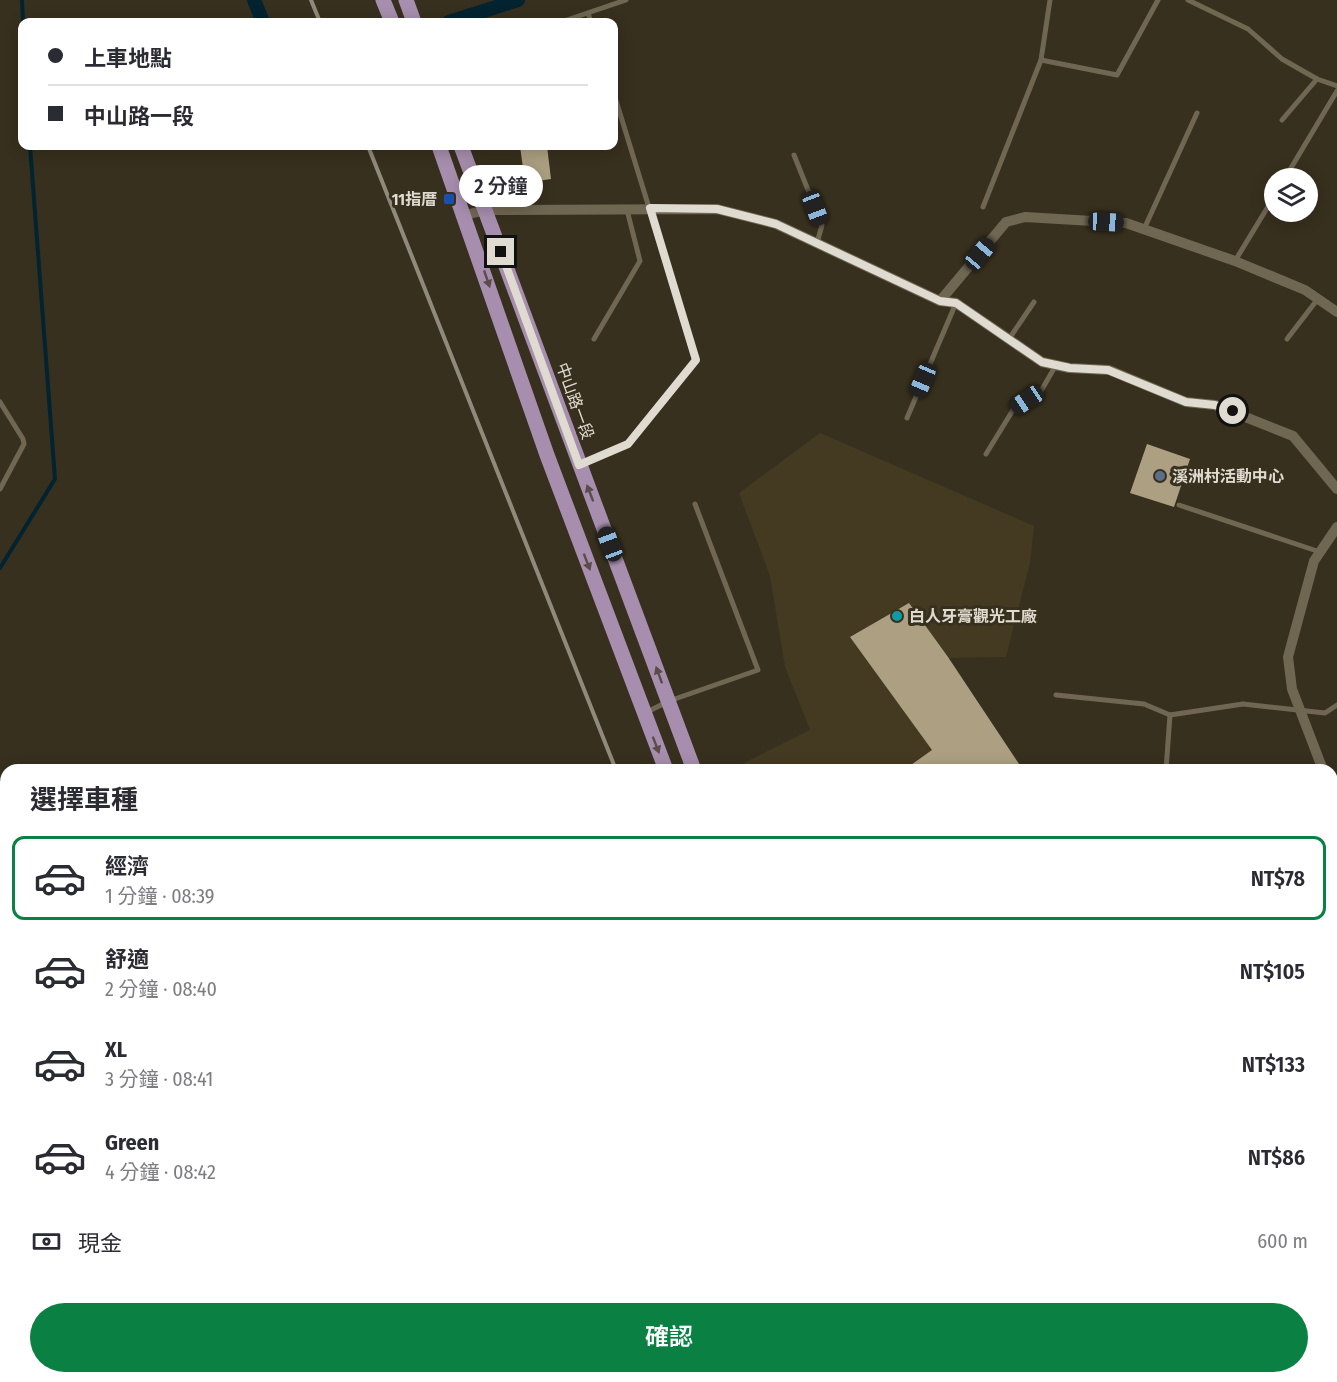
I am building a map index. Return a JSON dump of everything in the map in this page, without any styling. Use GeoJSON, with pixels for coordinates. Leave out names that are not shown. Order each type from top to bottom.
{"type":"FeatureCollection","features":[{"type":"Feature","properties":{"kind":"main road"},"geometry":{"type":"LineString","coordinates":[[383,0],[390,18]]}},
{"type":"Feature","properties":{"kind":"main road"},"geometry":{"type":"LineString","coordinates":[[406,0],[413,18]]}},
{"type":"Feature","properties":{"kind":"main road"},"geometry":{"type":"LineString","coordinates":[[440,150],[465,215],[547,456],[664,764]]}},
{"type":"Feature","properties":{"kind":"main road","name":"中山路一段"},"geometry":{"type":"LineString","coordinates":[[463,150],[692,764]]}},
{"type":"Feature","properties":{"kind":"street"},"geometry":{"type":"LineString","coordinates":[[465,215],[486,210],[717,209],[776,224],[940,301],[956,303],[1042,362],[1108,370],[1186,402],[1215,405],[1283,431],[1293,436],[1337,489]]}},
{"type":"Feature","properties":{"kind":"street"},"geometry":{"type":"LineString","coordinates":[[940,301],[1006,222],[1025,217],[1126,223],[1235,261],[1305,290],[1337,312]]}},
{"type":"Feature","properties":{"kind":"street"},"geometry":{"type":"LineString","coordinates":[[1321,764],[1292,689],[1288,657],[1314,561],[1337,527]]}},
{"type":"Feature","properties":{"kind":"lane"},"geometry":{"type":"LineString","coordinates":[[573,18],[626,0]]}},
{"type":"Feature","properties":{"kind":"lane"},"geometry":{"type":"LineString","coordinates":[[983,207],[1041,60],[1050,0]]}},
{"type":"Feature","properties":{"kind":"lane"},"geometry":{"type":"LineString","coordinates":[[1041,60],[1117,75],[1158,0]]}},
{"type":"Feature","properties":{"kind":"lane"},"geometry":{"type":"LineString","coordinates":[[1188,0],[1248,29],[1282,59],[1317,79],[1337,86]]}},
{"type":"Feature","properties":{"kind":"lane"},"geometry":{"type":"LineString","coordinates":[[588,13],[590,18]]}},
{"type":"Feature","properties":{"kind":"lane"},"geometry":{"type":"LineString","coordinates":[[1281,120],[1317,79]]}},
{"type":"Feature","properties":{"kind":"lane"},"geometry":{"type":"LineString","coordinates":[[1291,168],[1337,91]]}},
{"type":"Feature","properties":{"kind":"lane"},"geometry":{"type":"LineString","coordinates":[[579,465],[628,444],[696,360],[618,107]]}},
{"type":"Feature","properties":{"kind":"lane"},"geometry":{"type":"LineString","coordinates":[[1144,230],[1197,113]]}},
{"type":"Feature","properties":{"kind":"lane"},"geometry":{"type":"LineString","coordinates":[[795,155],[822,225],[817,243]]}},
{"type":"Feature","properties":{"kind":"lane"},"geometry":{"type":"LineString","coordinates":[[594,339],[640,261],[627,209]]}},
{"type":"Feature","properties":{"kind":"lane"},"geometry":{"type":"LineString","coordinates":[[1235,261],[1264,213]]}},
{"type":"Feature","properties":{"kind":"lane"},"geometry":{"type":"LineString","coordinates":[[1287,339],[1317,300]]}},
{"type":"Feature","properties":{"kind":"lane"},"geometry":{"type":"LineString","coordinates":[[1010,339],[1034,302]]}},
{"type":"Feature","properties":{"kind":"lane"},"geometry":{"type":"LineString","coordinates":[[907,418],[956,303]]}},
{"type":"Feature","properties":{"kind":"lane"},"geometry":{"type":"LineString","coordinates":[[986,454],[1013,410],[1041,391],[1056,365]]}},
{"type":"Feature","properties":{"kind":"lane"},"geometry":{"type":"LineString","coordinates":[[0,402],[24,444],[0,489]]}},
{"type":"Feature","properties":{"kind":"lane"},"geometry":{"type":"LineString","coordinates":[[645,714],[669,701],[758,670],[695,504]]}},
{"type":"Feature","properties":{"kind":"lane"},"geometry":{"type":"LineString","coordinates":[[1179,505],[1320,552]]}},
{"type":"Feature","properties":{"kind":"lane"},"geometry":{"type":"LineString","coordinates":[[1056,695],[1143,704],[1170,715],[1243,704],[1325,713],[1337,705]]}},
{"type":"Feature","properties":{"kind":"lane"},"geometry":{"type":"LineString","coordinates":[[1166,764],[1170,715]]}},
{"type":"Feature","properties":{"kind":"shaded area","name":"白人牙膏觀光工廠"},"geometry":{"type":"Polygon","coordinates":[[[820,433],[1034,526],[1030,563],[1006,657],[948,658],[1020,764],[742,764],[810,730],[785,667],[770,576],[739,493],[820,433]]]}},
{"type":"Feature","properties":{"kind":"building"},"geometry":{"type":"Polygon","coordinates":[[[521,150],[547,150],[551,179],[525,183],[521,150]]]}},
{"type":"Feature","properties":{"kind":"building","name":"溪洲村活動中心"},"geometry":{"type":"Polygon","coordinates":[[[1147,444],[1190,459],[1174,507],[1130,493],[1147,444]]]}},
{"type":"Feature","properties":{"kind":"building"},"geometry":{"type":"Polygon","coordinates":[[[909,603],[1019,764],[912,764],[932,750],[850,637],[909,603]]]}},
{"type":"Feature","properties":{"kind":"waterway"},"geometry":{"type":"LineString","coordinates":[[22,0],[23,18]]}},
{"type":"Feature","properties":{"kind":"waterway"},"geometry":{"type":"LineString","coordinates":[[254,0],[261,18]]}},
{"type":"Feature","properties":{"kind":"waterway"},"geometry":{"type":"LineString","coordinates":[[462,18],[518,0]]}},
{"type":"Feature","properties":{"kind":"waterway"},"geometry":{"type":"LineString","coordinates":[[0,568],[55,479],[30,150]]}},
{"type":"Feature","properties":{"kind":"railway"},"geometry":{"type":"LineString","coordinates":[[311,0],[318,18]]}},
{"type":"Feature","properties":{"kind":"railway"},"geometry":{"type":"LineString","coordinates":[[370,150],[614,764]]}},
{"type":"Feature","properties":{"kind":"place","name":"11指厝"},"geometry":{"type":"Point","coordinates":[449,199]}},
{"type":"Feature","properties":{"kind":"place","name":"溪洲村活動中心"},"geometry":{"type":"Point","coordinates":[1160,476]}},
{"type":"Feature","properties":{"kind":"place","name":"白人牙膏觀光工廠"},"geometry":{"type":"Point","coordinates":[897,616]}},
{"type":"Feature","properties":{"kind":"route"},"geometry":{"type":"LineString","coordinates":[[501,252],[579,465],[628,444],[696,360],[650,208],[717,209],[776,224],[940,301],[956,303],[973,312],[1015,345],[1042,362],[1070,368],[1108,370],[1125,375],[1186,402],[1215,405],[1233,411]]}}]}
